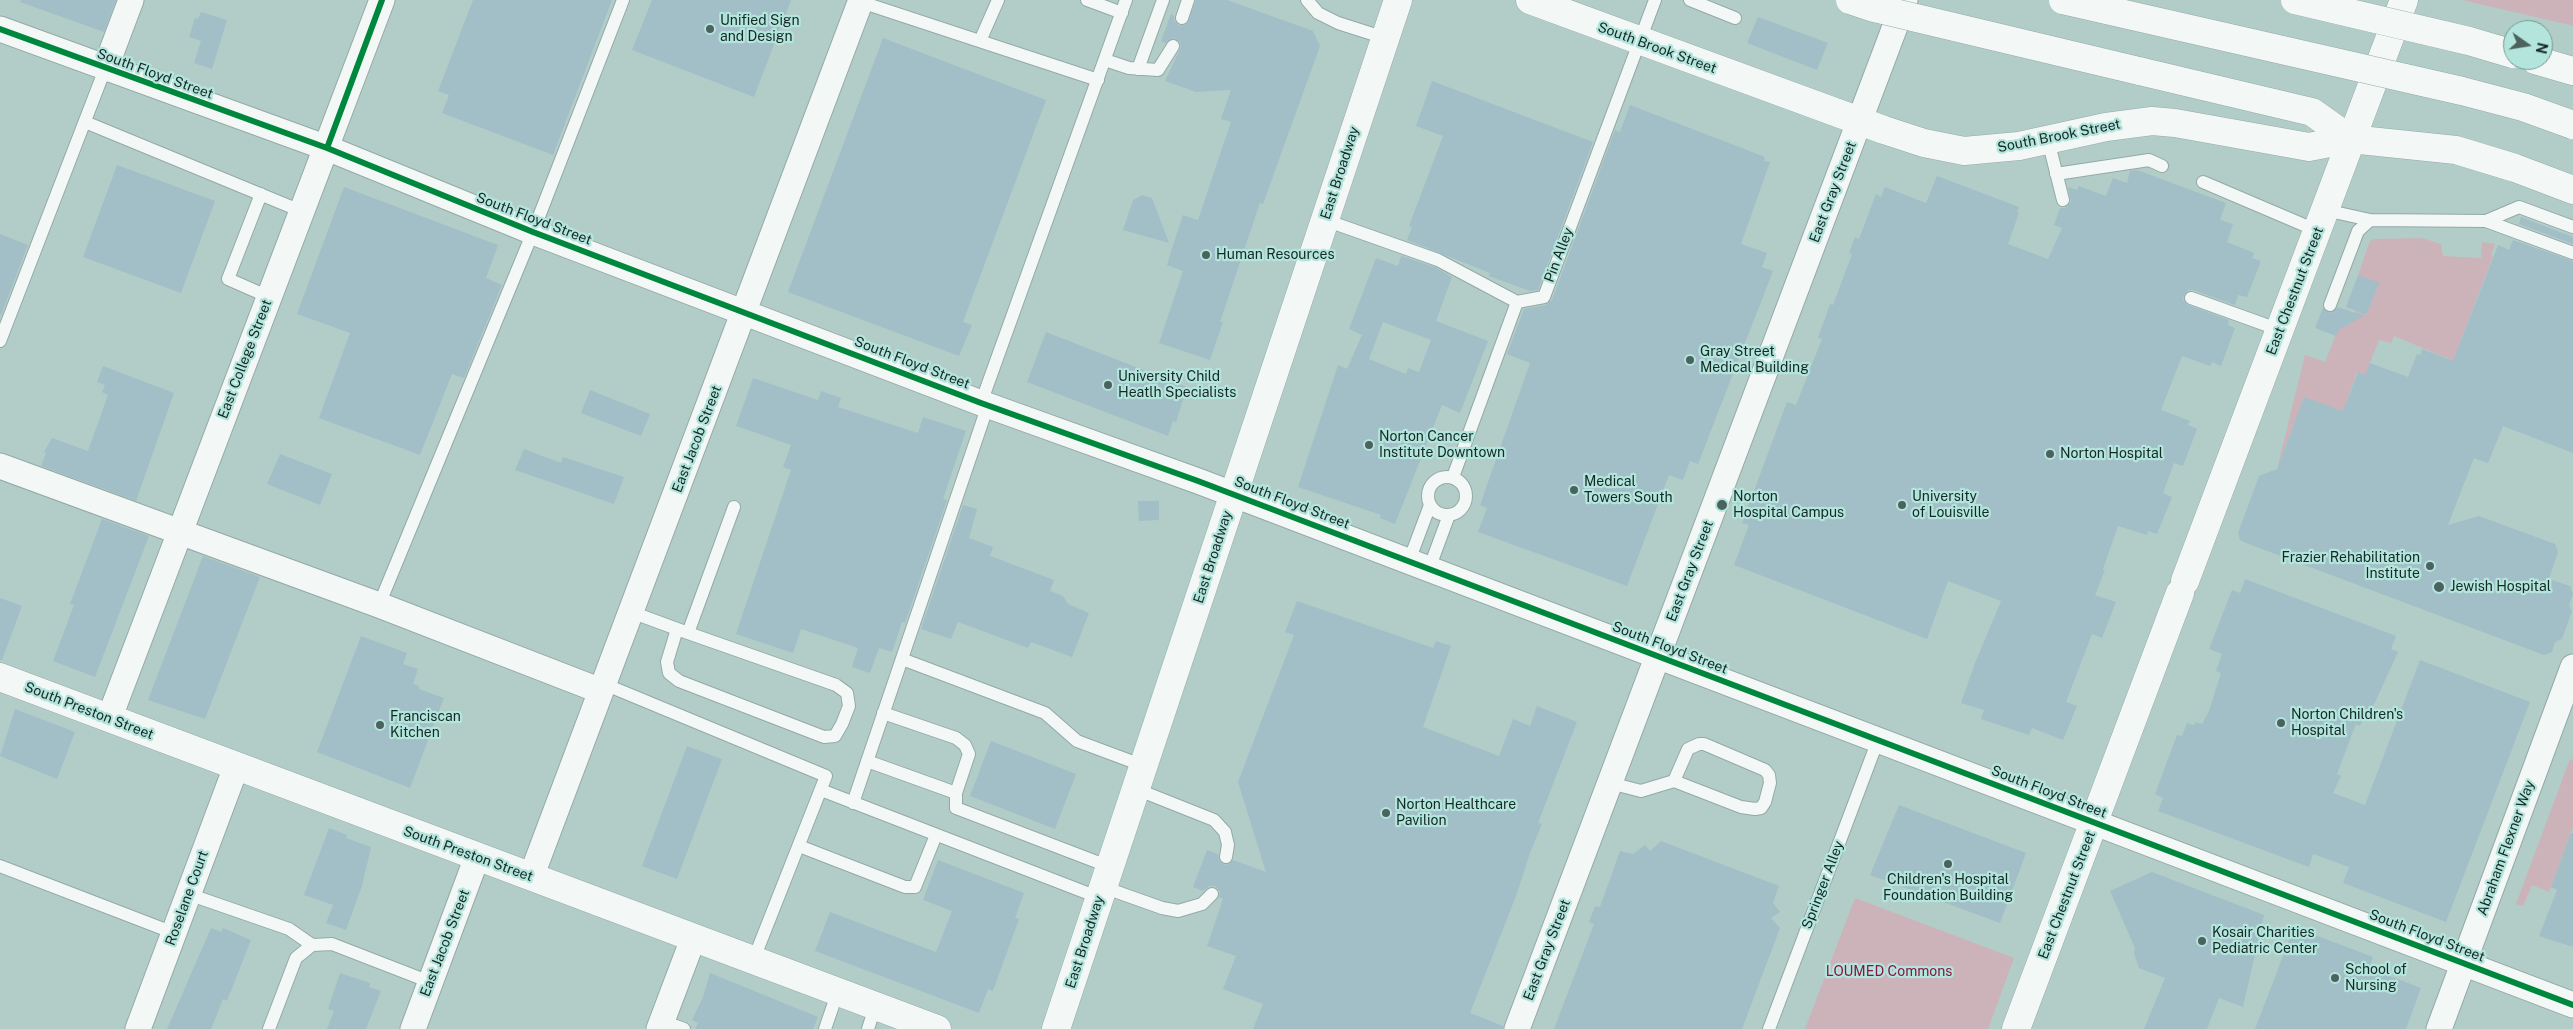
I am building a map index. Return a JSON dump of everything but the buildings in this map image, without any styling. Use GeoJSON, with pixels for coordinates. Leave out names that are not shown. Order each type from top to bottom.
{"type":"FeatureCollection","features":[{"type":"Feature","properties":{"kind":"main road","name":"East Broadway"},"geometry":{"type":"LineString","coordinates":[[1056,1029],[1398,0]]}},
{"type":"Feature","properties":{"kind":"main road","name":"South Brook Street"},"geometry":{"type":"LineString","coordinates":[[1530,0],[1639,42],[1924,144],[1964,151],[2019,146],[2106,127],[2152,121],[2175,122],[2309,147],[2350,139],[2456,150],[2514,168],[2573,190]]}},
{"type":"Feature","properties":{"kind":"main road"},"geometry":{"type":"LineString","coordinates":[[1850,0],[1874,8],[2312,112],[2350,139]]}},
{"type":"Feature","properties":{"kind":"main road"},"geometry":{"type":"LineString","coordinates":[[2063,0],[2462,90],[2524,107],[2573,125]]}},
{"type":"Feature","properties":{"kind":"main road"},"geometry":{"type":"LineString","coordinates":[[2295,0],[2460,39],[2503,51]]}},
{"type":"Feature","properties":{"kind":"main road","name":"East Chestnut Street"},"geometry":{"type":"LineString","coordinates":[[2016,1029],[2404,0]]}},
{"type":"Feature","properties":{"kind":"main road"},"geometry":{"type":"LineString","coordinates":[[2553,65],[2573,71]]}},
{"type":"Feature","properties":{"kind":"main road","name":"South Preston Street"},"geometry":{"type":"LineString","coordinates":[[0,678],[753,961],[838,991],[872,1017],[937,1029]]}},
{"type":"Feature","properties":{"kind":"street"},"geometry":{"type":"LineString","coordinates":[[105,69],[131,0]]}},
{"type":"Feature","properties":{"kind":"street","name":"East College Street"},"geometry":{"type":"LineString","coordinates":[[109,719],[382,0]]}},
{"type":"Feature","properties":{"kind":"street","name":"East Jacob Street"},"geometry":{"type":"LineString","coordinates":[[531,877],[744,313],[859,0]]}},
{"type":"Feature","properties":{"kind":"street","name":"East Gray Street"},"geometry":{"type":"LineString","coordinates":[[1517,1029],[1906,0]]}},
{"type":"Feature","properties":{"kind":"street","name":"South Floyd Street"},"geometry":{"type":"LineString","coordinates":[[0,29],[105,69],[327,148],[533,232],[744,313],[985,404],[1234,494],[2573,1005]]}},
{"type":"Feature","properties":{"kind":"street"},"geometry":{"type":"LineString","coordinates":[[0,466],[602,688]]}},
{"type":"Feature","properties":{"kind":"street","name":"Abraham Flexner Way"},"geometry":{"type":"LineString","coordinates":[[2439,1029],[2573,667]]}},
{"type":"Feature","properties":{"kind":"street","name":"Roselane Court"},"geometry":{"type":"LineString","coordinates":[[138,1029],[236,767]]}},
{"type":"Feature","properties":{"kind":"street","name":"East Jacob Street"},"geometry":{"type":"LineString","coordinates":[[413,1029],[477,857]]}},
{"type":"Feature","properties":{"kind":"street"},"geometry":{"type":"LineString","coordinates":[[668,1026],[693,938]]}},
{"type":"Feature","properties":{"kind":"lane"},"geometry":{"type":"LineString","coordinates":[[379,606],[533,232],[623,0]]}},
{"type":"Feature","properties":{"kind":"lane"},"geometry":{"type":"LineString","coordinates":[[859,0],[1098,80]]}},
{"type":"Feature","properties":{"kind":"lane"},"geometry":{"type":"LineString","coordinates":[[980,41],[998,0]]}},
{"type":"Feature","properties":{"kind":"lane"},"geometry":{"type":"LineString","coordinates":[[1087,0],[1122,12]]}},
{"type":"Feature","properties":{"kind":"lane"},"geometry":{"type":"LineString","coordinates":[[853,803],[985,404],[1126,0]]}},
{"type":"Feature","properties":{"kind":"lane"},"geometry":{"type":"LineString","coordinates":[[1138,69],[1163,0]]}},
{"type":"Feature","properties":{"kind":"lane"},"geometry":{"type":"LineString","coordinates":[[1182,18],[1188,0]]}},
{"type":"Feature","properties":{"kind":"lane"},"geometry":{"type":"LineString","coordinates":[[1307,0],[1318,13],[1338,23],[1385,38]]}},
{"type":"Feature","properties":{"kind":"lane"},"geometry":{"type":"LineString","coordinates":[[1639,42],[1656,0]]}},
{"type":"Feature","properties":{"kind":"lane"},"geometry":{"type":"LineString","coordinates":[[1690,0],[1734,18]]}},
{"type":"Feature","properties":{"kind":"lane","name":"Pin Alley"},"geometry":{"type":"LineString","coordinates":[[1517,302],[1544,297],[1639,42]]}},
{"type":"Feature","properties":{"kind":"lane"},"geometry":{"type":"LineString","coordinates":[[1104,60],[1138,69],[1158,70],[1173,46]]}},
{"type":"Feature","properties":{"kind":"lane"},"geometry":{"type":"LineString","coordinates":[[0,341],[105,69]]}},
{"type":"Feature","properties":{"kind":"lane"},"geometry":{"type":"LineString","coordinates":[[85,122],[302,211]]}},
{"type":"Feature","properties":{"kind":"lane"},"geometry":{"type":"LineString","coordinates":[[2048,140],[2063,200]]}},
{"type":"Feature","properties":{"kind":"lane"},"geometry":{"type":"LineString","coordinates":[[2056,174],[2149,160],[2162,166]]}},
{"type":"Feature","properties":{"kind":"lane"},"geometry":{"type":"LineString","coordinates":[[2203,182],[2321,221],[2486,221],[2573,253]]}},
{"type":"Feature","properties":{"kind":"lane"},"geometry":{"type":"LineString","coordinates":[[261,194],[228,279],[269,297]]}},
{"type":"Feature","properties":{"kind":"lane"},"geometry":{"type":"LineString","coordinates":[[2486,221],[2519,206],[2573,227]]}},
{"type":"Feature","properties":{"kind":"lane"},"geometry":{"type":"LineString","coordinates":[[1325,220],[1438,260],[1517,302],[1453,477]]}},
{"type":"Feature","properties":{"kind":"lane"},"geometry":{"type":"LineString","coordinates":[[2330,305],[2358,231],[2370,220]]}},
{"type":"Feature","properties":{"kind":"lane"},"geometry":{"type":"LineString","coordinates":[[2191,298],[2280,330]]}},
{"type":"Feature","properties":{"kind":"lane"},"geometry":{"type":"LineString","coordinates":[[1445,476],[1453,477],[1464,486],[1466,501],[1462,508],[1449,515],[1419,565],[1430,505],[1428,498],[1432,483],[1445,476]]}},
{"type":"Feature","properties":{"kind":"lane"},"geometry":{"type":"LineString","coordinates":[[1430,505],[1435,510],[1449,515]]}},
{"type":"Feature","properties":{"kind":"lane"},"geometry":{"type":"LineString","coordinates":[[631,612],[683,631],[836,685],[847,693],[849,706],[835,736],[824,737],[679,681],[669,673],[667,662],[683,631],[734,507]]}},
{"type":"Feature","properties":{"kind":"lane"},"geometry":{"type":"LineString","coordinates":[[902,659],[1045,712],[1077,741],[1214,820],[1225,832],[1228,846],[1226,857]]}},
{"type":"Feature","properties":{"kind":"lane"},"geometry":{"type":"LineString","coordinates":[[602,688],[826,776],[753,961]]}},
{"type":"Feature","properties":{"kind":"lane"},"geometry":{"type":"LineString","coordinates":[[883,713],[956,738],[965,745],[969,754],[956,793],[956,808],[1104,884],[1162,908],[1178,911],[1202,904],[1212,894]]}},
{"type":"Feature","properties":{"kind":"lane","name":"Springer Alley"},"geometry":{"type":"LineString","coordinates":[[1769,1029],[1878,740]]}},
{"type":"Feature","properties":{"kind":"lane"},"geometry":{"type":"LineString","coordinates":[[1610,783],[1641,791],[1674,781],[1741,807],[1755,809],[1761,808],[1765,802],[1770,775],[1765,770],[1704,744],[1688,750],[1674,781]]}},
{"type":"Feature","properties":{"kind":"lane"},"geometry":{"type":"LineString","coordinates":[[867,761],[956,793]]}},
{"type":"Feature","properties":{"kind":"lane"},"geometry":{"type":"LineString","coordinates":[[821,790],[936,835],[1104,884]]}},
{"type":"Feature","properties":{"kind":"lane"},"geometry":{"type":"LineString","coordinates":[[799,846],[905,887],[914,887],[936,835]]}},
{"type":"Feature","properties":{"kind":"lane"},"geometry":{"type":"LineString","coordinates":[[0,866],[174,933]]}},
{"type":"Feature","properties":{"kind":"lane"},"geometry":{"type":"LineString","coordinates":[[188,894],[289,929],[312,945]]}},
{"type":"Feature","properties":{"kind":"lane"},"geometry":{"type":"LineString","coordinates":[[269,1029],[296,958],[312,945],[332,944],[430,982]]}},
{"type":"Feature","properties":{"kind":"lane"},"geometry":{"type":"LineString","coordinates":[[825,1029],[838,991]]}},
{"type":"Feature","properties":{"kind":"green space"},"geometry":{"type":"Polygon","coordinates":[[[2462,0],[2573,0],[2573,26],[2462,0]]]}},
{"type":"Feature","properties":{"kind":"green space"},"geometry":{"type":"Polygon","coordinates":[[[2422,238],[2441,244],[2443,256],[2481,258],[2482,242],[2495,244],[2491,255],[2493,256],[2451,366],[2447,364],[2449,359],[2394,336],[2391,343],[2379,340],[2365,375],[2357,372],[2347,400],[2361,420],[2304,397],[2277,469],[2305,355],[2325,362],[2342,319],[2351,323],[2355,311],[2366,315],[2373,297],[2357,278],[2370,241],[2375,239],[2422,238]]]}},
{"type":"Feature","properties":{"kind":"green space"},"geometry":{"type":"Polygon","coordinates":[[[2570,759],[2573,760],[2573,827],[2549,892],[2532,885],[2523,906],[2516,904],[2570,759]]]}},
{"type":"Feature","properties":{"kind":"green space","name":"LOUMED Commons"},"geometry":{"type":"Polygon","coordinates":[[[1855,898],[2014,958],[1988,1029],[1805,1029],[1855,898]]]}},
{"type":"Feature","properties":{"kind":"cycle path"},"geometry":{"type":"LineString","coordinates":[[327,148],[382,0]]}},
{"type":"Feature","properties":{"kind":"cycle path"},"geometry":{"type":"LineString","coordinates":[[0,29],[327,148],[533,232],[981,403],[1198,481],[2573,1005]]}},
{"type":"Feature","properties":{"kind":"place","name":"Unified Sign and Design"},"geometry":{"type":"Point","coordinates":[710,29]}},
{"type":"Feature","properties":{"kind":"place","name":"Human Resources"},"geometry":{"type":"Point","coordinates":[1206,255]}},
{"type":"Feature","properties":{"kind":"place","name":"Gray Street Medical Building"},"geometry":{"type":"Point","coordinates":[1690,360]}},
{"type":"Feature","properties":{"kind":"place","name":"University Child Heatlh Specialists"},"geometry":{"type":"Point","coordinates":[1108,385]}},
{"type":"Feature","properties":{"kind":"place","name":"Norton Cancer Institute Downtown"},"geometry":{"type":"Point","coordinates":[1369,445]}},
{"type":"Feature","properties":{"kind":"place","name":"Norton Hospital"},"geometry":{"type":"Point","coordinates":[2050,454]}},
{"type":"Feature","properties":{"kind":"place","name":"Medical Towers South"},"geometry":{"type":"Point","coordinates":[1574,490]}},
{"type":"Feature","properties":{"kind":"place","name":"Norton Hospital Campus"},"geometry":{"type":"Point","coordinates":[1722,505]}},
{"type":"Feature","properties":{"kind":"place","name":"University of Louisville"},"geometry":{"type":"Point","coordinates":[1902,505]}},
{"type":"Feature","properties":{"kind":"place","name":"Frazier Rehabilitation Institute"},"geometry":{"type":"Point","coordinates":[2430,566]}},
{"type":"Feature","properties":{"kind":"place","name":"Jewish Hospital"},"geometry":{"type":"Point","coordinates":[2439,587]}},
{"type":"Feature","properties":{"kind":"place","name":"Norton Children's Hospital"},"geometry":{"type":"Point","coordinates":[2281,723]}},
{"type":"Feature","properties":{"kind":"place","name":"Franciscan Kitchen"},"geometry":{"type":"Point","coordinates":[380,725]}},
{"type":"Feature","properties":{"kind":"place","name":"Norton Healthcare Pavilion"},"geometry":{"type":"Point","coordinates":[1386,813]}},
{"type":"Feature","properties":{"kind":"place","name":"Children's Hospital Foundation Building"},"geometry":{"type":"Point","coordinates":[1948,864]}},
{"type":"Feature","properties":{"kind":"place","name":"Kosair Charities Pediatric Center"},"geometry":{"type":"Point","coordinates":[2202,941]}},
{"type":"Feature","properties":{"kind":"place","name":"School of Nursing"},"geometry":{"type":"Point","coordinates":[2335,978]}}]}
